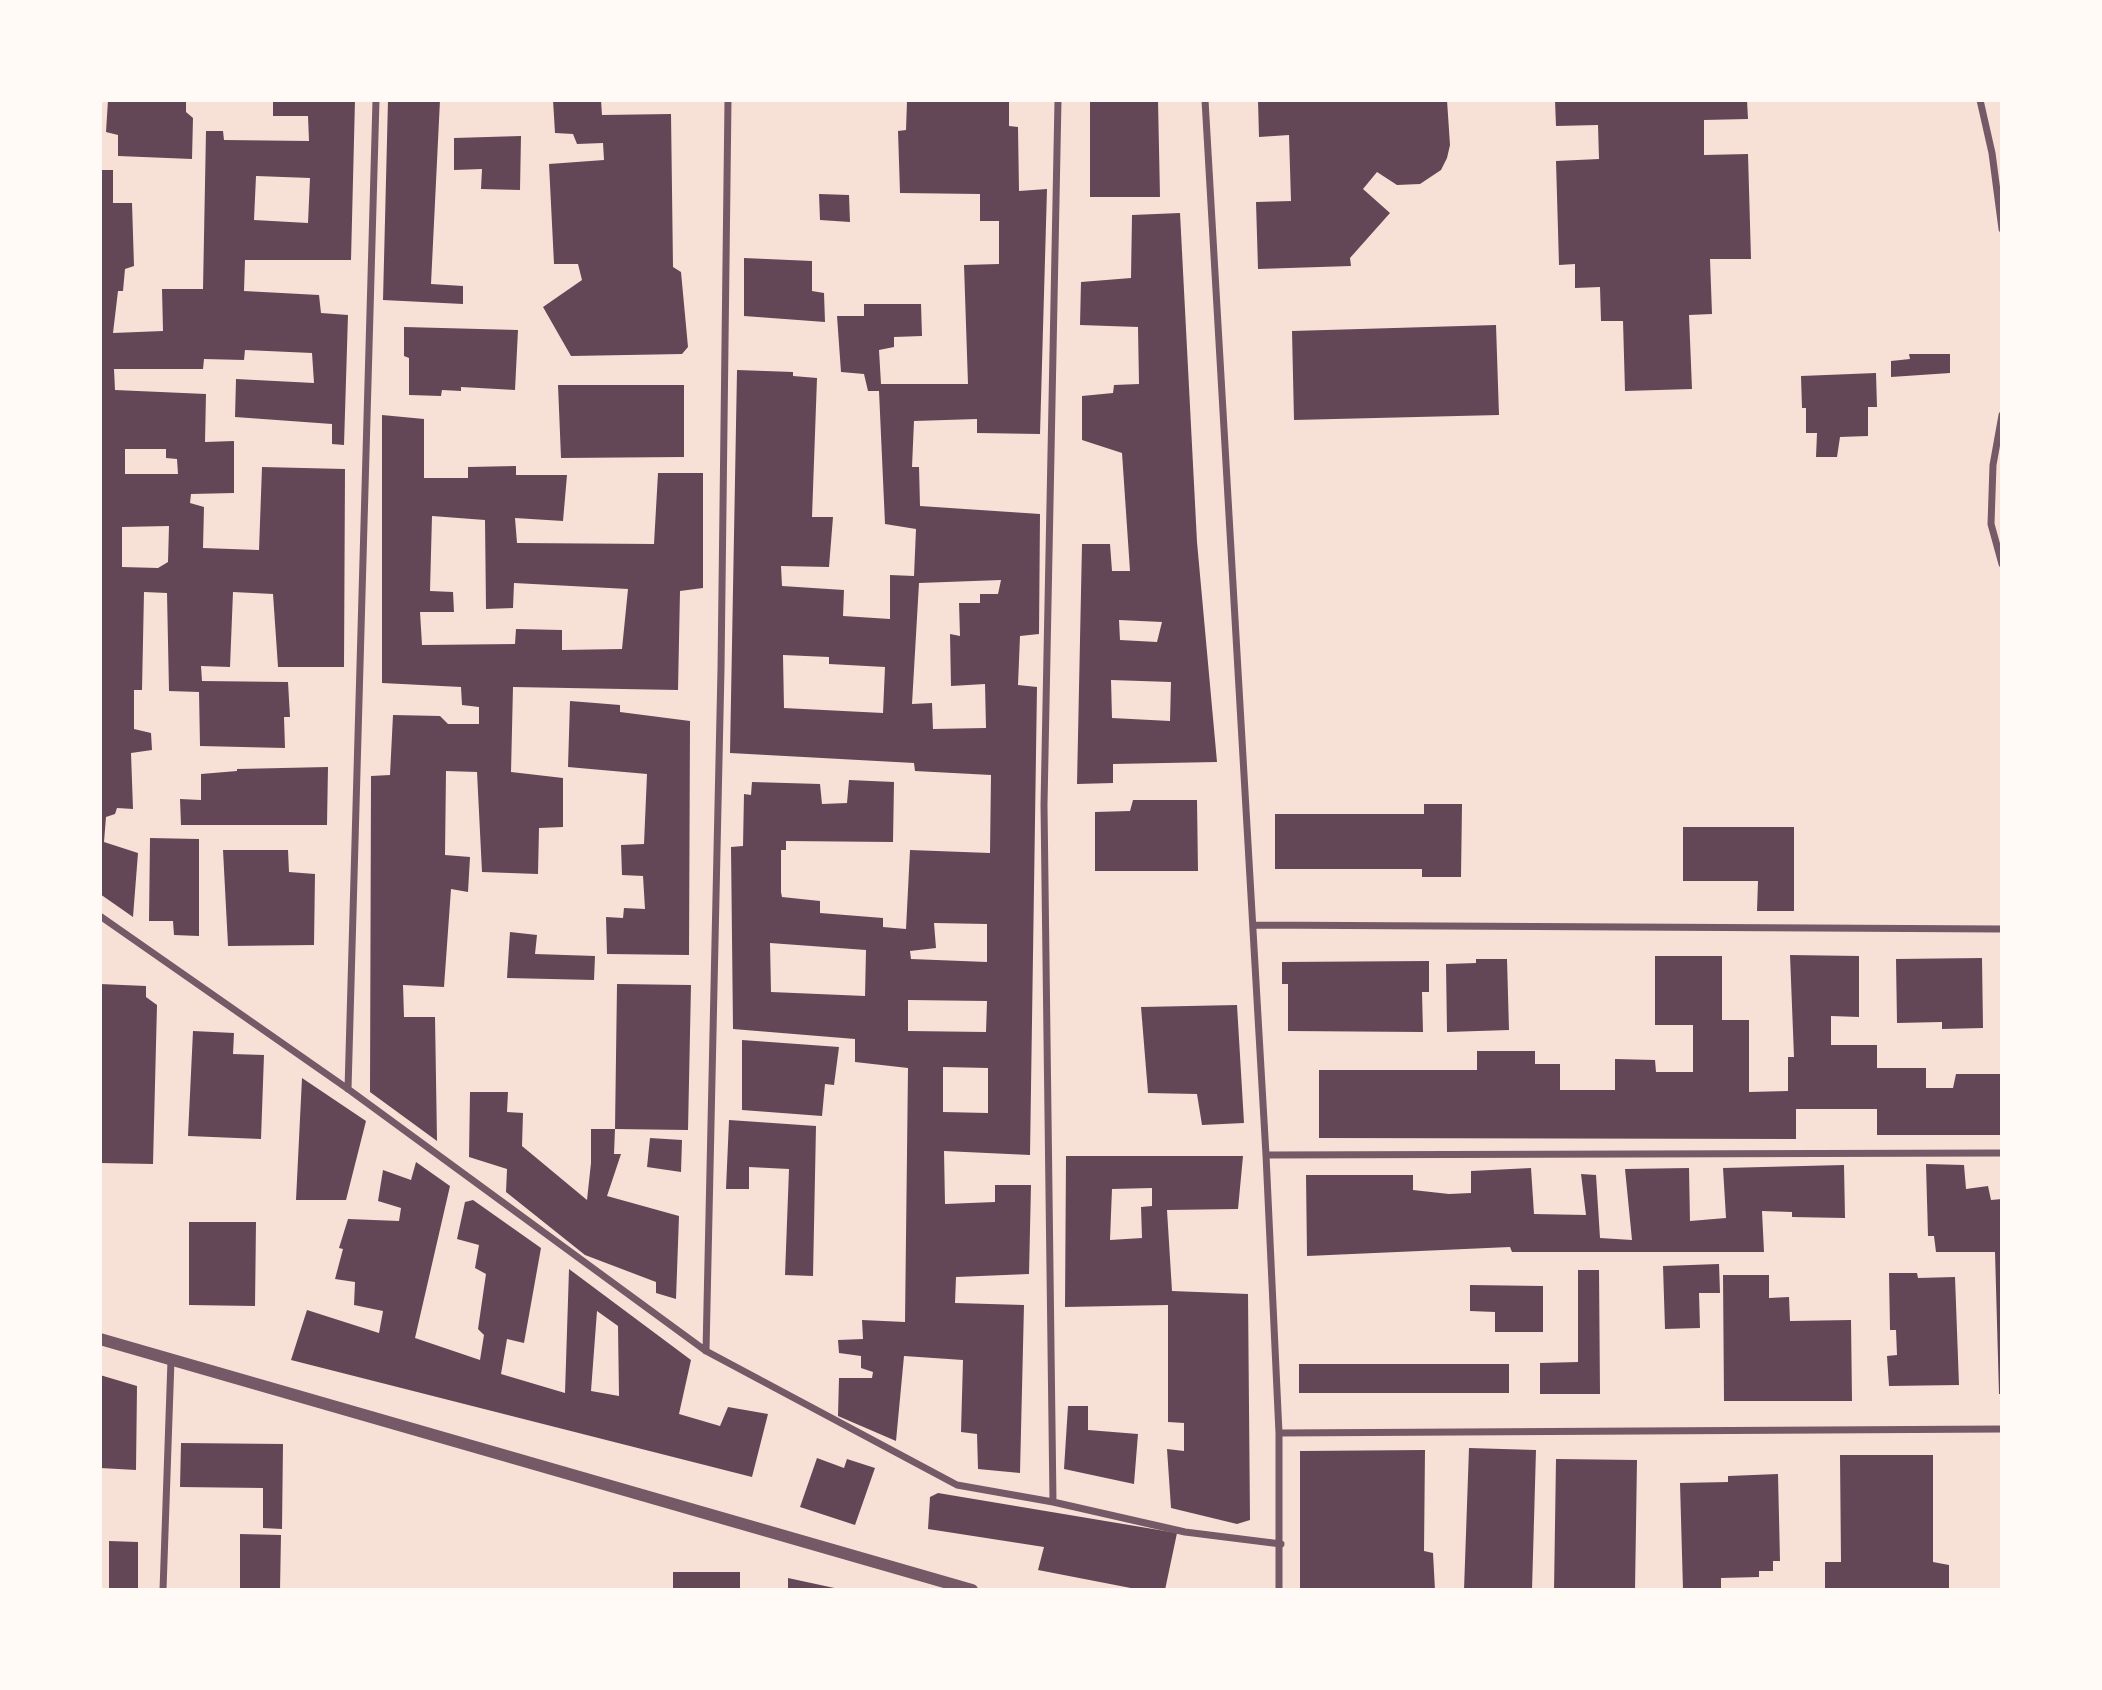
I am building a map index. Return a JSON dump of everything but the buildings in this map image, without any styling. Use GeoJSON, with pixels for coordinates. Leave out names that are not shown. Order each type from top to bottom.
{"type":"FeatureCollection","features":[{"type":"Feature","properties":{"kind":"street"},"geometry":{"type":"LineString","coordinates":[[348,1089],[376,100]]}},
{"type":"Feature","properties":{"kind":"street"},"geometry":{"type":"LineString","coordinates":[[706,1351],[721,669],[728,100]]}},
{"type":"Feature","properties":{"kind":"street"},"geometry":{"type":"LineString","coordinates":[[1053,1502],[1044,805],[1058,100]]}},
{"type":"Feature","properties":{"kind":"street"},"geometry":{"type":"LineString","coordinates":[[1205,100],[1266,1155],[1279,1433],[1279,1590]]}},
{"type":"Feature","properties":{"kind":"street"},"geometry":{"type":"LineString","coordinates":[[1980,100],[1992,153],[2002,229]]}},
{"type":"Feature","properties":{"kind":"street"},"geometry":{"type":"LineString","coordinates":[[2002,415],[1993,465],[1991,524],[2002,564]]}},
{"type":"Feature","properties":{"kind":"street"},"geometry":{"type":"LineString","coordinates":[[100,916],[348,1089],[706,1351],[957,1485],[1053,1502],[1185,1532],[1281,1544]]}},
{"type":"Feature","properties":{"kind":"street"},"geometry":{"type":"LineString","coordinates":[[1253,925],[2002,929]]}},
{"type":"Feature","properties":{"kind":"street"},"geometry":{"type":"LineString","coordinates":[[1266,1155],[2002,1153]]}},
{"type":"Feature","properties":{"kind":"street"},"geometry":{"type":"LineString","coordinates":[[100,1339],[972,1590]]}},
{"type":"Feature","properties":{"kind":"street"},"geometry":{"type":"LineString","coordinates":[[163,1590],[171,1360]]}},
{"type":"Feature","properties":{"kind":"street"},"geometry":{"type":"LineString","coordinates":[[1279,1433],[2002,1429]]}}]}
